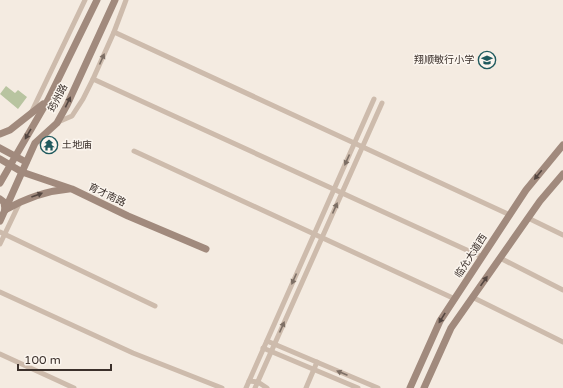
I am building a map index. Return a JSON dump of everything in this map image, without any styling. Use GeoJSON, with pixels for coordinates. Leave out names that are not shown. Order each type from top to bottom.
{"type":"FeatureCollection","features":[{"type":"Feature","properties":{"kind":"main road","name":"筠州路"},"geometry":{"type":"LineString","coordinates":[[0,183],[48,100],[97,0]]}},
{"type":"Feature","properties":{"kind":"main road","name":"筠州路"},"geometry":{"type":"LineString","coordinates":[[0,221],[35,143],[57,123],[115,0]]}},
{"type":"Feature","properties":{"kind":"main road"},"geometry":{"type":"LineString","coordinates":[[0,134],[10,130],[48,100]]}},
{"type":"Feature","properties":{"kind":"main road","name":"临允大道西"},"geometry":{"type":"LineString","coordinates":[[410,388],[440,321],[526,190],[563,145]]}},
{"type":"Feature","properties":{"kind":"main road"},"geometry":{"type":"LineString","coordinates":[[0,148],[26,162]]}},
{"type":"Feature","properties":{"kind":"main road","name":"育才南路"},"geometry":{"type":"LineString","coordinates":[[0,159],[22,172],[72,189],[128,216],[206,249]]}},
{"type":"Feature","properties":{"kind":"main road"},"geometry":{"type":"LineString","coordinates":[[424,388],[451,328],[540,201],[563,174]]}},
{"type":"Feature","properties":{"kind":"main road"},"geometry":{"type":"LineString","coordinates":[[0,199],[4,202],[5,210],[20,201],[48,191],[72,189]]}},
{"type":"Feature","properties":{"kind":"street"},"geometry":{"type":"LineString","coordinates":[[29,116],[85,0]]}},
{"type":"Feature","properties":{"kind":"street"},"geometry":{"type":"LineString","coordinates":[[57,123],[72,116],[93,79],[114,32],[126,0]]}},
{"type":"Feature","properties":{"kind":"street"},"geometry":{"type":"LineString","coordinates":[[114,32],[510,215]]}},
{"type":"Feature","properties":{"kind":"street"},"geometry":{"type":"LineString","coordinates":[[93,79],[482,257]]}},
{"type":"Feature","properties":{"kind":"street"},"geometry":{"type":"LineString","coordinates":[[246,388],[374,99]]}},
{"type":"Feature","properties":{"kind":"street"},"geometry":{"type":"LineString","coordinates":[[255,388],[382,103]]}},
{"type":"Feature","properties":{"kind":"street"},"geometry":{"type":"LineString","coordinates":[[134,151],[455,299]]}},
{"type":"Feature","properties":{"kind":"street"},"geometry":{"type":"LineString","coordinates":[[0,244],[2,233],[20,201]]}},
{"type":"Feature","properties":{"kind":"street"},"geometry":{"type":"LineString","coordinates":[[528,218],[563,235]]}},
{"type":"Feature","properties":{"kind":"street"},"geometry":{"type":"LineString","coordinates":[[2,233],[155,306]]}},
{"type":"Feature","properties":{"kind":"street"},"geometry":{"type":"LineString","coordinates":[[500,258],[563,290]]}},
{"type":"Feature","properties":{"kind":"street"},"geometry":{"type":"LineString","coordinates":[[0,292],[133,353],[222,388]]}},
{"type":"Feature","properties":{"kind":"street"},"geometry":{"type":"LineString","coordinates":[[472,297],[563,342]]}},
{"type":"Feature","properties":{"kind":"street"},"geometry":{"type":"LineString","coordinates":[[267,340],[378,388]]}},
{"type":"Feature","properties":{"kind":"street"},"geometry":{"type":"LineString","coordinates":[[263,348],[355,388],[358,379]]}},
{"type":"Feature","properties":{"kind":"street"},"geometry":{"type":"LineString","coordinates":[[0,354],[74,388]]}},
{"type":"Feature","properties":{"kind":"street"},"geometry":{"type":"LineString","coordinates":[[306,388],[317,362]]}},
{"type":"Feature","properties":{"kind":"street"},"geometry":{"type":"LineString","coordinates":[[249,381],[258,382],[267,388]]}},
{"type":"Feature","properties":{"kind":"green space"},"geometry":{"type":"Polygon","coordinates":[[[6,86],[15,93],[18,90],[27,97],[18,109],[0,94],[6,86]]]}},
{"type":"Feature","properties":{"kind":"place","name":"翔顺敏行小学"},"geometry":{"type":"Point","coordinates":[487,60]}},
{"type":"Feature","properties":{"kind":"place","name":"土地庙"},"geometry":{"type":"Point","coordinates":[49,145]}}]}
